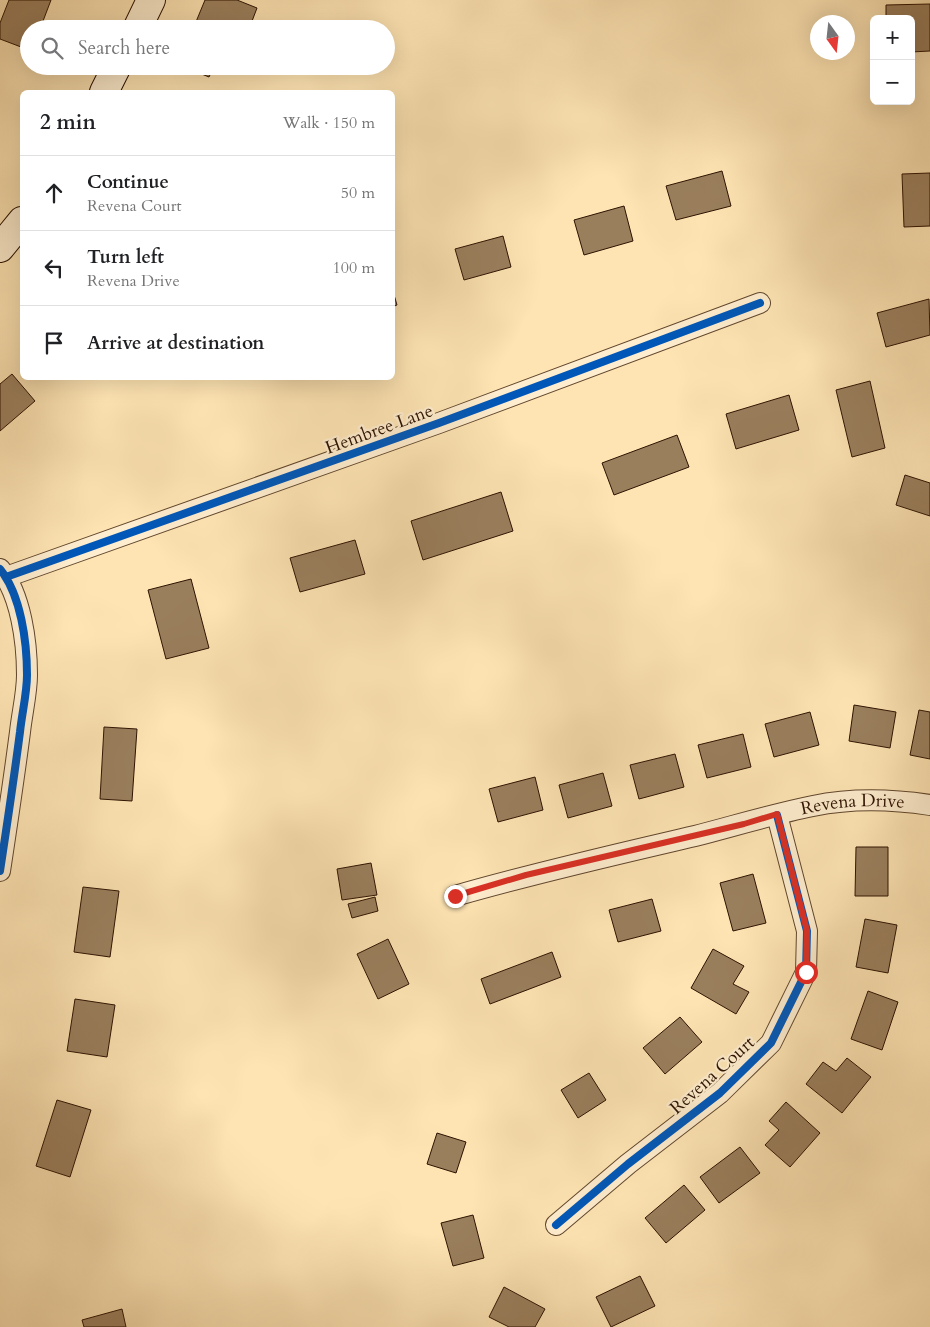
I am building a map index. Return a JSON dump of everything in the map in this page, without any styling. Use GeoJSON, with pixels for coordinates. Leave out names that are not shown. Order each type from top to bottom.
{"type":"FeatureCollection","features":[{"type":"Feature","properties":{"kind":"street"},"geometry":{"type":"LineString","coordinates":[[141,20],[151,0]]}},
{"type":"Feature","properties":{"kind":"street"},"geometry":{"type":"LineString","coordinates":[[105,90],[113,75]]}},
{"type":"Feature","properties":{"kind":"street"},"geometry":{"type":"LineString","coordinates":[[0,248],[20,223]]}},
{"type":"Feature","properties":{"kind":"street","name":"Hembree Lane"},"geometry":{"type":"LineString","coordinates":[[3,573],[439,423],[760,303]]}},
{"type":"Feature","properties":{"kind":"street"},"geometry":{"type":"LineString","coordinates":[[0,871],[27,676],[25,642],[18,608],[3,573]]}},
{"type":"Feature","properties":{"kind":"street","name":"Revena Drive"},"geometry":{"type":"LineString","coordinates":[[455,896],[526,875],[814,806],[846,801],[896,800],[930,804]]}},
{"type":"Feature","properties":{"kind":"street","name":"Revena Court"},"geometry":{"type":"LineString","coordinates":[[556,1225],[628,1164],[720,1092],[770,1043],[806,972],[807,964],[807,931],[777,814]]}},
{"type":"Feature","properties":{"kind":"building"},"geometry":{"type":"Polygon","coordinates":[[[9,0],[51,0],[43,20],[20,20],[20,47],[0,39],[0,23],[9,0]]]}},
{"type":"Feature","properties":{"kind":"building"},"geometry":{"type":"Polygon","coordinates":[[[205,0],[237,0],[257,8],[252,20],[197,20],[205,0]]]}},
{"type":"Feature","properties":{"kind":"building"},"geometry":{"type":"Polygon","coordinates":[[[930,4],[930,51],[915,52],[915,15],[886,15],[886,5],[930,4]]]}},
{"type":"Feature","properties":{"kind":"building"},"geometry":{"type":"Polygon","coordinates":[[[722,171],[731,206],[676,220],[666,186],[722,171]]]}},
{"type":"Feature","properties":{"kind":"building"},"geometry":{"type":"Polygon","coordinates":[[[930,173],[930,226],[904,227],[902,174],[930,173]]]}},
{"type":"Feature","properties":{"kind":"building"},"geometry":{"type":"Polygon","coordinates":[[[624,206],[633,241],[584,255],[574,220],[624,206]]]}},
{"type":"Feature","properties":{"kind":"building"},"geometry":{"type":"Polygon","coordinates":[[[503,236],[511,267],[464,280],[455,249],[503,236]]]}},
{"type":"Feature","properties":{"kind":"building"},"geometry":{"type":"Polygon","coordinates":[[[929,299],[930,335],[886,347],[877,313],[929,299]]]}},
{"type":"Feature","properties":{"kind":"building"},"geometry":{"type":"Polygon","coordinates":[[[12,374],[35,401],[0,431],[0,384],[12,374]]]}},
{"type":"Feature","properties":{"kind":"building"},"geometry":{"type":"Polygon","coordinates":[[[870,381],[885,448],[852,457],[836,390],[870,381]]]}},
{"type":"Feature","properties":{"kind":"building"},"geometry":{"type":"Polygon","coordinates":[[[789,395],[799,430],[736,449],[726,414],[789,395]]]}},
{"type":"Feature","properties":{"kind":"building"},"geometry":{"type":"Polygon","coordinates":[[[677,435],[689,467],[614,495],[602,463],[677,435]]]}},
{"type":"Feature","properties":{"kind":"building"},"geometry":{"type":"Polygon","coordinates":[[[905,475],[930,483],[930,516],[896,505],[905,475]]]}},
{"type":"Feature","properties":{"kind":"building"},"geometry":{"type":"Polygon","coordinates":[[[501,492],[513,531],[423,560],[411,521],[501,492]]]}},
{"type":"Feature","properties":{"kind":"building"},"geometry":{"type":"Polygon","coordinates":[[[355,540],[365,574],[300,592],[290,558],[355,540]]]}},
{"type":"Feature","properties":{"kind":"building"},"geometry":{"type":"Polygon","coordinates":[[[191,579],[209,648],[166,659],[148,590],[191,579]]]}},
{"type":"Feature","properties":{"kind":"building"},"geometry":{"type":"Polygon","coordinates":[[[854,705],[896,712],[890,748],[849,741],[854,705]]]}},
{"type":"Feature","properties":{"kind":"building"},"geometry":{"type":"Polygon","coordinates":[[[919,710],[930,712],[930,759],[910,755],[919,710]]]}},
{"type":"Feature","properties":{"kind":"building"},"geometry":{"type":"Polygon","coordinates":[[[810,712],[819,745],[774,757],[765,724],[810,712]]]}},
{"type":"Feature","properties":{"kind":"building"},"geometry":{"type":"Polygon","coordinates":[[[104,727],[137,729],[132,801],[100,799],[104,727]]]}},
{"type":"Feature","properties":{"kind":"building"},"geometry":{"type":"Polygon","coordinates":[[[743,734],[751,767],[707,778],[698,745],[743,734]]]}},
{"type":"Feature","properties":{"kind":"building"},"geometry":{"type":"Polygon","coordinates":[[[675,754],[684,787],[639,799],[630,765],[675,754]]]}},
{"type":"Feature","properties":{"kind":"building"},"geometry":{"type":"Polygon","coordinates":[[[603,773],[612,806],[568,818],[559,785],[603,773]]]}},
{"type":"Feature","properties":{"kind":"building"},"geometry":{"type":"Polygon","coordinates":[[[535,777],[543,810],[498,822],[489,789],[535,777]]]}},
{"type":"Feature","properties":{"kind":"building"},"geometry":{"type":"Polygon","coordinates":[[[856,847],[888,847],[888,896],[855,896],[856,847]]]}},
{"type":"Feature","properties":{"kind":"building"},"geometry":{"type":"Polygon","coordinates":[[[371,863],[377,895],[342,900],[337,869],[371,863]]]}},
{"type":"Feature","properties":{"kind":"building"},"geometry":{"type":"Polygon","coordinates":[[[753,874],[766,923],[733,931],[720,883],[753,874]]]}},
{"type":"Feature","properties":{"kind":"building"},"geometry":{"type":"Polygon","coordinates":[[[83,887],[119,891],[110,957],[74,952],[83,887]]]}},
{"type":"Feature","properties":{"kind":"building"},"geometry":{"type":"Polygon","coordinates":[[[375,897],[378,911],[352,918],[348,904],[375,897]]]}},
{"type":"Feature","properties":{"kind":"building"},"geometry":{"type":"Polygon","coordinates":[[[652,899],[661,931],[618,942],[609,910],[652,899]]]}},
{"type":"Feature","properties":{"kind":"building"},"geometry":{"type":"Polygon","coordinates":[[[865,919],[897,925],[888,973],[856,967],[865,919]]]}},
{"type":"Feature","properties":{"kind":"building"},"geometry":{"type":"Polygon","coordinates":[[[388,939],[409,984],[378,999],[357,954],[388,939]]]}},
{"type":"Feature","properties":{"kind":"building"},"geometry":{"type":"Polygon","coordinates":[[[713,949],[744,966],[733,984],[749,992],[736,1014],[691,988],[713,949]]]}},
{"type":"Feature","properties":{"kind":"building"},"geometry":{"type":"Polygon","coordinates":[[[552,952],[561,977],[490,1004],[481,979],[552,952]]]}},
{"type":"Feature","properties":{"kind":"building"},"geometry":{"type":"Polygon","coordinates":[[[868,991],[898,1002],[882,1050],[851,1039],[868,991]]]}},
{"type":"Feature","properties":{"kind":"building"},"geometry":{"type":"Polygon","coordinates":[[[75,999],[115,1005],[107,1057],[67,1051],[75,999]]]}},
{"type":"Feature","properties":{"kind":"building"},"geometry":{"type":"Polygon","coordinates":[[[680,1017],[702,1042],[665,1074],[643,1048],[680,1017]]]}},
{"type":"Feature","properties":{"kind":"building"},"geometry":{"type":"Polygon","coordinates":[[[847,1058],[871,1077],[842,1113],[806,1084],[823,1062],[836,1071],[847,1058]]]}},
{"type":"Feature","properties":{"kind":"building"},"geometry":{"type":"Polygon","coordinates":[[[589,1073],[606,1100],[578,1118],[561,1090],[589,1073]]]}},
{"type":"Feature","properties":{"kind":"building"},"geometry":{"type":"Polygon","coordinates":[[[57,1100],[91,1110],[70,1177],[36,1166],[57,1100]]]}},
{"type":"Feature","properties":{"kind":"building"},"geometry":{"type":"Polygon","coordinates":[[[786,1102],[820,1133],[790,1167],[765,1145],[779,1130],[769,1121],[786,1102]]]}},
{"type":"Feature","properties":{"kind":"building"},"geometry":{"type":"Polygon","coordinates":[[[437,1133],[466,1142],[456,1173],[427,1164],[437,1133]]]}},
{"type":"Feature","properties":{"kind":"building"},"geometry":{"type":"Polygon","coordinates":[[[740,1147],[760,1173],[719,1203],[700,1177],[740,1147]]]}},
{"type":"Feature","properties":{"kind":"building"},"geometry":{"type":"Polygon","coordinates":[[[684,1185],[705,1210],[666,1243],[645,1218],[684,1185]]]}},
{"type":"Feature","properties":{"kind":"building"},"geometry":{"type":"Polygon","coordinates":[[[473,1215],[484,1258],[453,1266],[441,1223],[473,1215]]]}},
{"type":"Feature","properties":{"kind":"building"},"geometry":{"type":"Polygon","coordinates":[[[640,1276],[655,1306],[611,1327],[596,1297],[640,1276]]]}},
{"type":"Feature","properties":{"kind":"building"},"geometry":{"type":"Polygon","coordinates":[[[504,1287],[545,1309],[535,1327],[509,1327],[489,1317],[504,1287]]]}},
{"type":"Feature","properties":{"kind":"building"},"geometry":{"type":"Polygon","coordinates":[[[122,1309],[126,1327],[84,1327],[82,1320],[122,1309]]]}},
{"type":"Feature","properties":{"kind":"cycle path"},"geometry":{"type":"LineString","coordinates":[[6,577],[439,423],[760,303]]}},
{"type":"Feature","properties":{"kind":"cycle path"},"geometry":{"type":"LineString","coordinates":[[0,569],[18,605],[26,648],[27,675],[0,871]]}},
{"type":"Feature","properties":{"kind":"cycle path"},"geometry":{"type":"LineString","coordinates":[[556,1225],[628,1164],[720,1093],[771,1043],[806,972],[807,931],[777,815]]}},
{"type":"Feature","properties":{"kind":"route"},"geometry":{"type":"LineString","coordinates":[[455,896],[526,875],[744,824],[777,814],[807,931],[806,972]]}}]}
